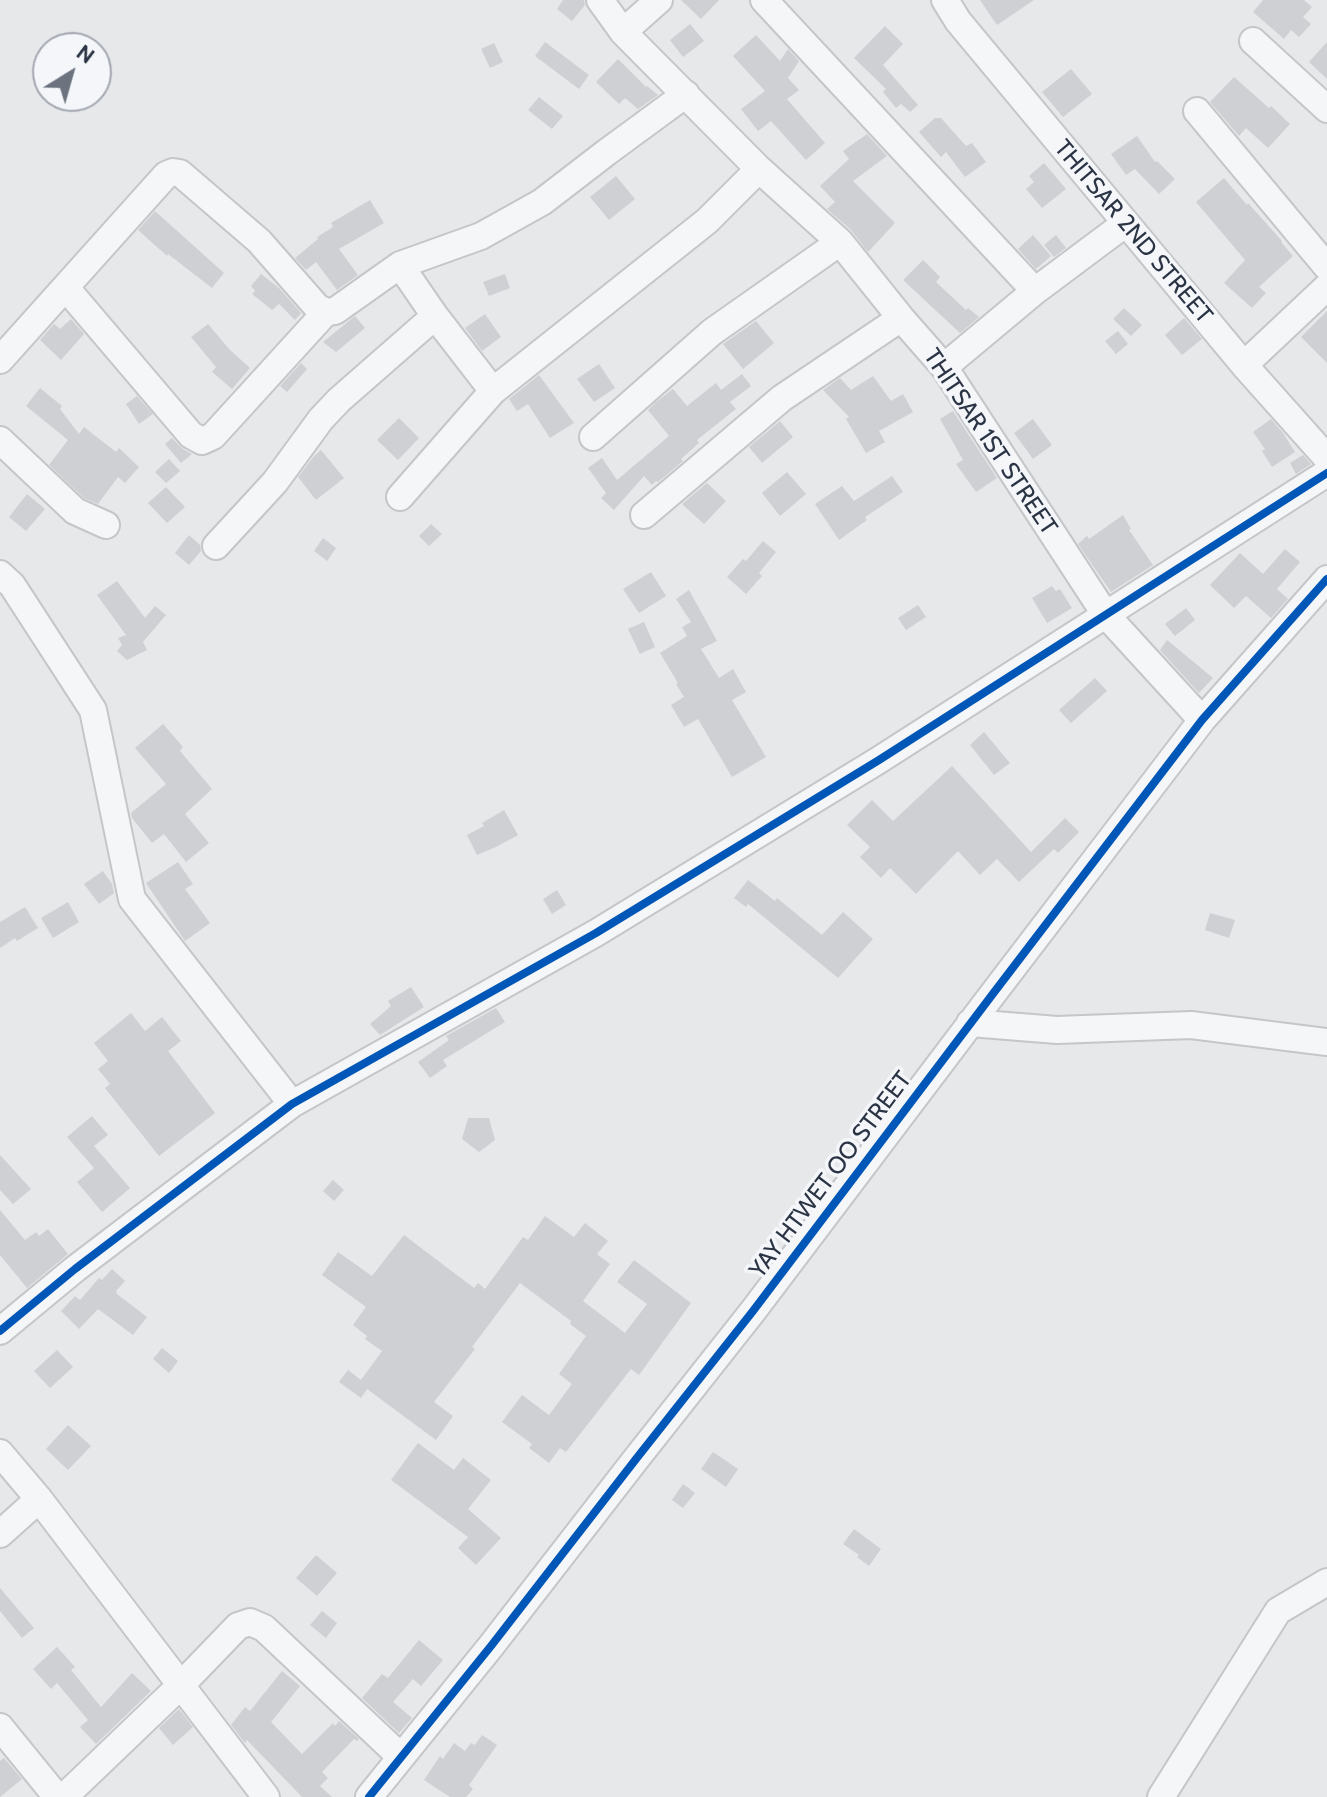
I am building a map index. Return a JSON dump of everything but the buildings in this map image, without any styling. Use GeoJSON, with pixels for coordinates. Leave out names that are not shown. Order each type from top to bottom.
{"type":"FeatureCollection","features":[{"type":"Feature","properties":{"kind":"street","name":"THITSAR 1ST STREET"},"geometry":{"type":"LineString","coordinates":[[600,0],[623,32],[759,169],[840,242],[944,367],[1105,614],[1202,720]]}},
{"type":"Feature","properties":{"kind":"street"},"geometry":{"type":"LineString","coordinates":[[623,32],[659,0]]}},
{"type":"Feature","properties":{"kind":"street"},"geometry":{"type":"LineString","coordinates":[[764,0],[1035,291]]}},
{"type":"Feature","properties":{"kind":"street","name":"THITSAR 2ND STREET"},"geometry":{"type":"LineString","coordinates":[[945,0],[958,21],[1244,365],[1327,458]]}},
{"type":"Feature","properties":{"kind":"street"},"geometry":{"type":"LineString","coordinates":[[1253,41],[1327,109]]}},
{"type":"Feature","properties":{"kind":"street"},"geometry":{"type":"LineString","coordinates":[[0,360],[166,175],[173,172],[180,173],[259,241],[317,307],[326,312],[335,311],[400,265],[481,236],[542,202],[686,94]]}},
{"type":"Feature","properties":{"kind":"street"},"geometry":{"type":"LineString","coordinates":[[1197,111],[1327,267]]}},
{"type":"Feature","properties":{"kind":"street"},"geometry":{"type":"LineString","coordinates":[[400,497],[493,391],[707,221],[759,169]]}},
{"type":"Feature","properties":{"kind":"street"},"geometry":{"type":"LineString","coordinates":[[944,367],[1035,291],[1126,223]]}},
{"type":"Feature","properties":{"kind":"street"},"geometry":{"type":"LineString","coordinates":[[593,437],[712,332],[840,242]]}},
{"type":"Feature","properties":{"kind":"street"},"geometry":{"type":"LineString","coordinates":[[400,265],[493,391]]}},
{"type":"Feature","properties":{"kind":"street"},"geometry":{"type":"LineString","coordinates":[[1244,365],[1327,287]]}},
{"type":"Feature","properties":{"kind":"street"},"geometry":{"type":"LineString","coordinates":[[66,288],[191,435],[202,441],[213,436],[326,312]]}},
{"type":"Feature","properties":{"kind":"street"},"geometry":{"type":"LineString","coordinates":[[216,546],[275,482],[321,419],[339,400],[435,316]]}},
{"type":"Feature","properties":{"kind":"street"},"geometry":{"type":"LineString","coordinates":[[644,515],[782,398],[901,318]]}},
{"type":"Feature","properties":{"kind":"street"},"geometry":{"type":"LineString","coordinates":[[0,440],[75,511],[106,525]]}},
{"type":"Feature","properties":{"kind":"street"},"geometry":{"type":"LineString","coordinates":[[0,1331],[75,1269],[292,1104],[596,933],[879,760],[1327,473]]}},
{"type":"Feature","properties":{"kind":"street"},"geometry":{"type":"LineString","coordinates":[[0,574],[12,585],[93,710],[132,899],[292,1104]]}},
{"type":"Feature","properties":{"kind":"street","name":"YAY HTWET OO STREET"},"geometry":{"type":"LineString","coordinates":[[369,1797],[753,1311],[1202,720],[1327,579]]}},
{"type":"Feature","properties":{"kind":"street"},"geometry":{"type":"LineString","coordinates":[[970,1023],[1057,1030],[1191,1025],[1327,1042]]}},
{"type":"Feature","properties":{"kind":"street"},"geometry":{"type":"LineString","coordinates":[[0,1453],[39,1499],[266,1797]]}},
{"type":"Feature","properties":{"kind":"street"},"geometry":{"type":"LineString","coordinates":[[0,1534],[39,1499]]}},
{"type":"Feature","properties":{"kind":"street"},"geometry":{"type":"LineString","coordinates":[[1161,1797],[1278,1611],[1327,1582]]}},
{"type":"Feature","properties":{"kind":"street"},"geometry":{"type":"LineString","coordinates":[[64,1797],[238,1626],[250,1622],[264,1628],[401,1757]]}},
{"type":"Feature","properties":{"kind":"street"},"geometry":{"type":"LineString","coordinates":[[0,1727],[57,1797]]}},
{"type":"Feature","properties":{"kind":"cycle path"},"geometry":{"type":"LineString","coordinates":[[0,1331],[75,1269],[292,1104],[596,933],[879,760],[1327,473]]}},
{"type":"Feature","properties":{"kind":"cycle path"},"geometry":{"type":"LineString","coordinates":[[369,1797],[753,1311],[1202,720],[1327,579]]}}]}
